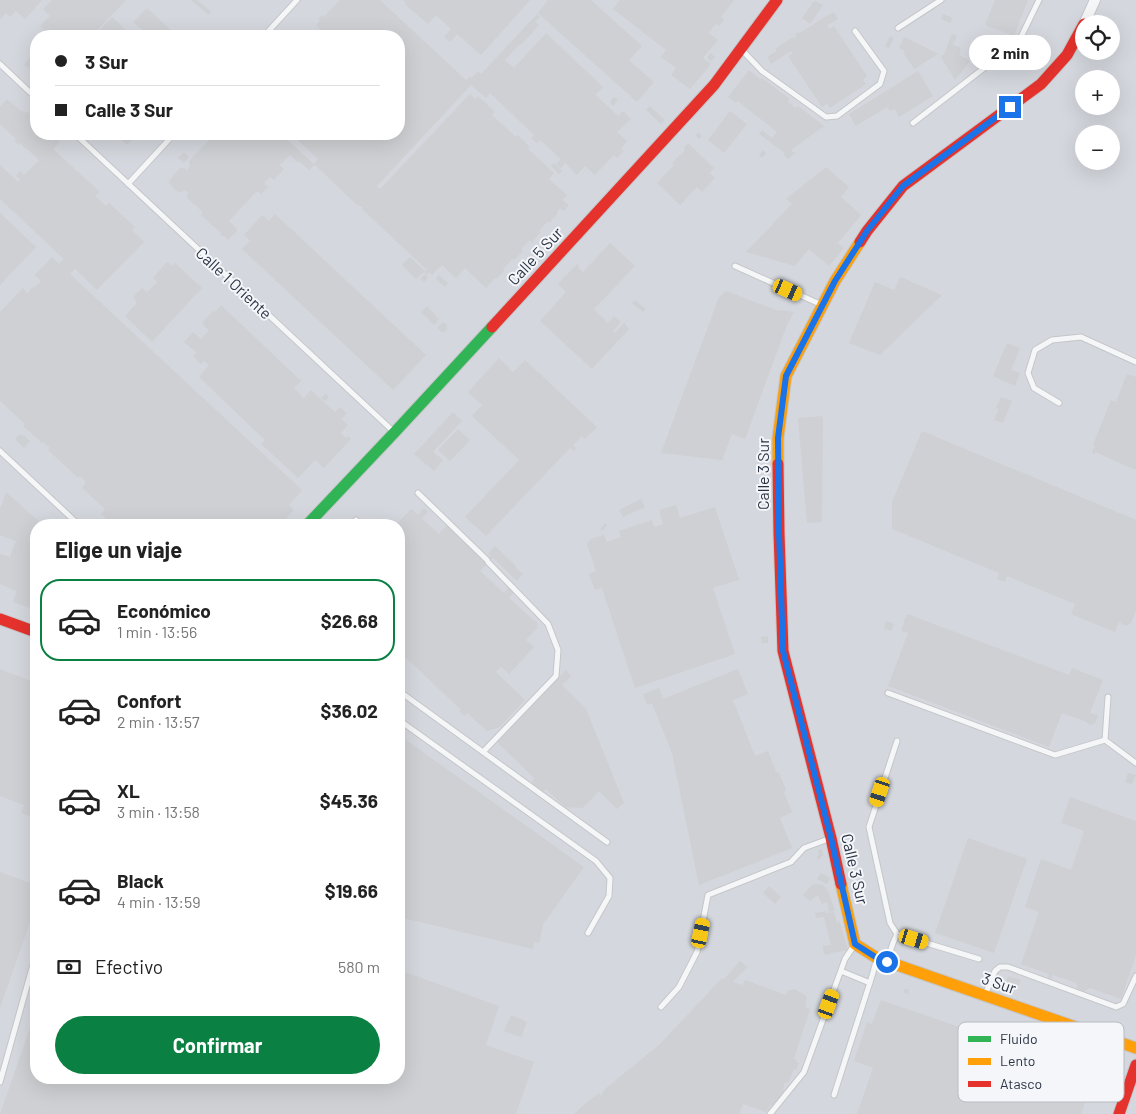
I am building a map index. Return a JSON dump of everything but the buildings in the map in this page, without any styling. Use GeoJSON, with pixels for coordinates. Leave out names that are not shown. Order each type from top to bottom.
{"type":"FeatureCollection","features":[{"type":"Feature","properties":{"kind":"street","name":"Calle 5 Sur"},"geometry":{"type":"LineString","coordinates":[[312,519],[394,433],[714,85],[777,0]]}},
{"type":"Feature","properties":{"kind":"street","name":"Calle 3 Sur"},"geometry":{"type":"LineString","coordinates":[[1088,15],[1094,0]]}},
{"type":"Feature","properties":{"kind":"street","name":"Calle 3 Sur"},"geometry":{"type":"LineString","coordinates":[[855,944],[831,838],[783,651],[778,438],[786,376],[835,281],[867,231],[903,186],[1041,84],[1067,55],[1075,40]]}},
{"type":"Feature","properties":{"kind":"street"},"geometry":{"type":"LineString","coordinates":[[0,620],[30,630]]}},
{"type":"Feature","properties":{"kind":"street","name":"3 Sur"},"geometry":{"type":"LineString","coordinates":[[855,944],[882,960],[1062,1022]]}},
{"type":"Feature","properties":{"kind":"street","name":"3 Sur"},"geometry":{"type":"LineString","coordinates":[[1124,1044],[1136,1048]]}},
{"type":"Feature","properties":{"kind":"street"},"geometry":{"type":"LineString","coordinates":[[1124,1100],[1136,1065]]}},
{"type":"Feature","properties":{"kind":"street"},"geometry":{"type":"LineString","coordinates":[[1119,1114],[1123,1102]]}},
{"type":"Feature","properties":{"kind":"lane"},"geometry":{"type":"LineString","coordinates":[[270,30],[297,0]]}},
{"type":"Feature","properties":{"kind":"lane"},"geometry":{"type":"LineString","coordinates":[[898,28],[940,0]]}},
{"type":"Feature","properties":{"kind":"lane"},"geometry":{"type":"LineString","coordinates":[[913,123],[1020,41],[1039,0]]}},
{"type":"Feature","properties":{"kind":"lane"},"geometry":{"type":"LineString","coordinates":[[741,49],[762,71],[826,117],[837,116],[880,84],[884,71],[855,31]]}},
{"type":"Feature","properties":{"kind":"lane"},"geometry":{"type":"LineString","coordinates":[[0,64],[30,92]]}},
{"type":"Feature","properties":{"kind":"lane","name":"Calle 1 Oriente"},"geometry":{"type":"LineString","coordinates":[[80,140],[394,433]]}},
{"type":"Feature","properties":{"kind":"lane"},"geometry":{"type":"LineString","coordinates":[[128,184],[168,140]]}},
{"type":"Feature","properties":{"kind":"lane"},"geometry":{"type":"LineString","coordinates":[[735,266],[822,306]]}},
{"type":"Feature","properties":{"kind":"lane"},"geometry":{"type":"LineString","coordinates":[[1059,403],[1034,388],[1028,373],[1035,350],[1052,340],[1081,337],[1136,362]]}},
{"type":"Feature","properties":{"kind":"lane"},"geometry":{"type":"LineString","coordinates":[[0,451],[73,519]]}},
{"type":"Feature","properties":{"kind":"lane"},"geometry":{"type":"LineString","coordinates":[[418,493],[548,624],[558,650],[556,676],[483,752]]}},
{"type":"Feature","properties":{"kind":"lane"},"geometry":{"type":"LineString","coordinates":[[888,693],[1055,755],[1105,740]]}},
{"type":"Feature","properties":{"kind":"lane"},"geometry":{"type":"LineString","coordinates":[[405,695],[607,842]]}},
{"type":"Feature","properties":{"kind":"lane"},"geometry":{"type":"LineString","coordinates":[[1105,740],[1108,697]]}},
{"type":"Feature","properties":{"kind":"lane"},"geometry":{"type":"LineString","coordinates":[[405,724],[596,861],[610,878],[609,896],[588,933]]}},
{"type":"Feature","properties":{"kind":"lane"},"geometry":{"type":"LineString","coordinates":[[1105,740],[1136,763]]}},
{"type":"Feature","properties":{"kind":"lane"},"geometry":{"type":"LineString","coordinates":[[897,741],[869,827],[890,923],[897,934],[979,959]]}},
{"type":"Feature","properties":{"kind":"lane"},"geometry":{"type":"LineString","coordinates":[[661,1007],[679,987],[697,952],[708,895],[792,862],[804,848],[831,838]]}},
{"type":"Feature","properties":{"kind":"lane"},"geometry":{"type":"LineString","coordinates":[[834,1095],[870,983],[897,934]]}},
{"type":"Feature","properties":{"kind":"lane"},"geometry":{"type":"LineString","coordinates":[[770,1114],[804,1072],[845,959],[855,944]]}},
{"type":"Feature","properties":{"kind":"lane"},"geometry":{"type":"LineString","coordinates":[[985,995],[995,971],[1000,967],[1008,968],[1116,1007],[1123,1004],[1136,976]]}},
{"type":"Feature","properties":{"kind":"lane"},"geometry":{"type":"LineString","coordinates":[[841,970],[870,983]]}},
{"type":"Feature","properties":{"kind":"lane"},"geometry":{"type":"LineString","coordinates":[[0,1082],[30,975]]}},
{"type":"Feature","properties":{"kind":"shaded area"},"geometry":{"type":"Polygon","coordinates":[[[0,0],[1136,0],[1136,1114],[0,1114],[0,0]]]}},
{"type":"Feature","properties":{"kind":"traffic: fast"},"geometry":{"type":"LineString","coordinates":[[313,519],[492,327]]}},
{"type":"Feature","properties":{"kind":"traffic: slow"},"geometry":{"type":"LineString","coordinates":[[778,464],[778,438],[786,376],[835,281],[860,242]]}},
{"type":"Feature","properties":{"kind":"traffic: slow"},"geometry":{"type":"LineString","coordinates":[[841,884],[855,944],[877,958],[1061,1022]]}},
{"type":"Feature","properties":{"kind":"traffic: slow"},"geometry":{"type":"LineString","coordinates":[[1124,1044],[1136,1048]]}},
{"type":"Feature","properties":{"kind":"traffic: jam"},"geometry":{"type":"LineString","coordinates":[[492,327],[714,85],[777,0]]}},
{"type":"Feature","properties":{"kind":"traffic: jam"},"geometry":{"type":"LineString","coordinates":[[860,242],[903,186],[1041,84],[1067,55],[1075,40]]}},
{"type":"Feature","properties":{"kind":"traffic: jam"},"geometry":{"type":"LineString","coordinates":[[778,464],[783,651],[841,884]]}},
{"type":"Feature","properties":{"kind":"traffic: jam"},"geometry":{"type":"LineString","coordinates":[[0,619],[30,630]]}},
{"type":"Feature","properties":{"kind":"traffic: jam"},"geometry":{"type":"LineString","coordinates":[[1124,1100],[1136,1065]]}},
{"type":"Feature","properties":{"kind":"traffic: jam"},"geometry":{"type":"LineString","coordinates":[[1119,1114],[1123,1102]]}},
{"type":"Feature","properties":{"kind":"route"},"geometry":{"type":"LineString","coordinates":[[887,962],[855,944],[831,838],[783,651],[778,438],[786,376],[835,281],[867,231],[903,186],[1010,107]]}}]}
